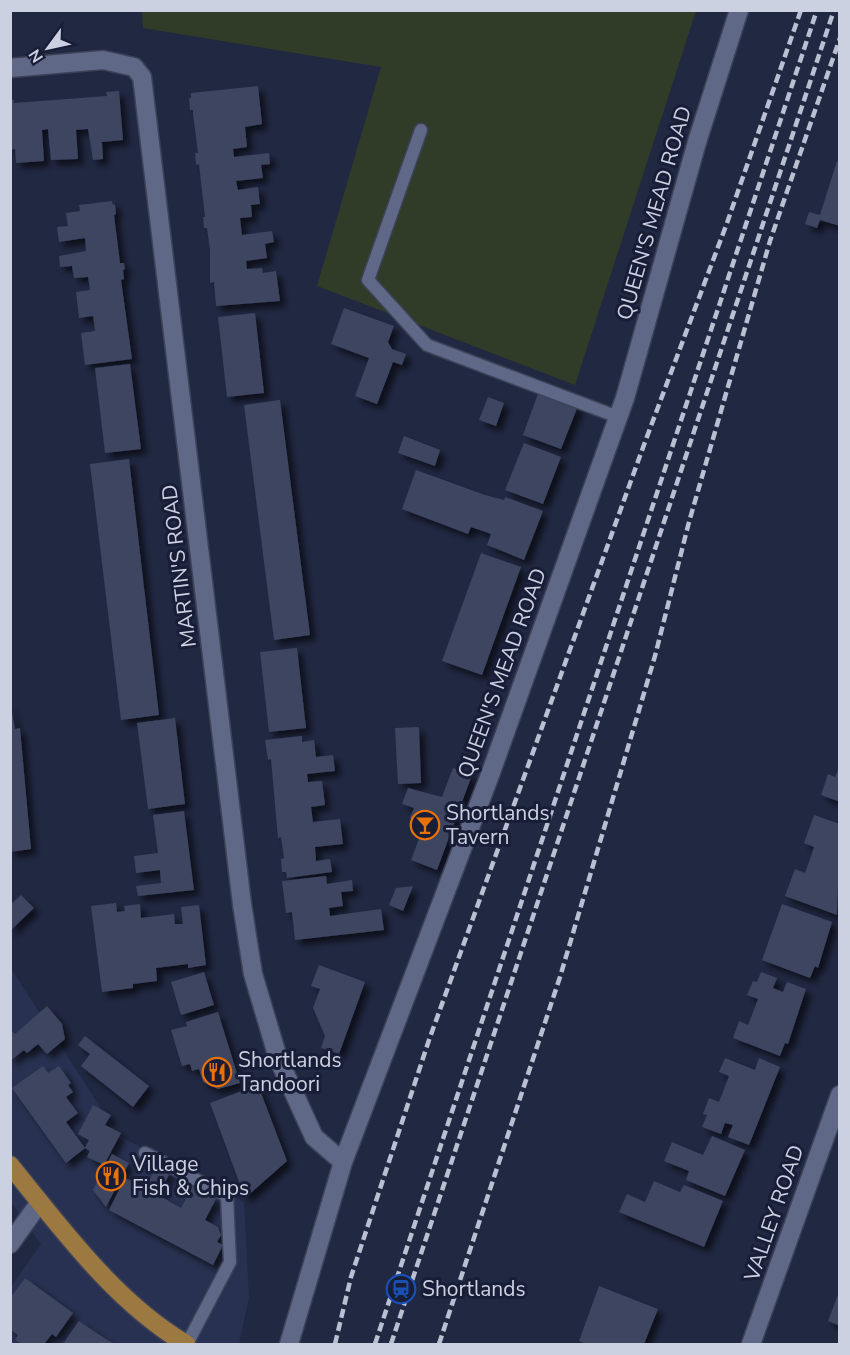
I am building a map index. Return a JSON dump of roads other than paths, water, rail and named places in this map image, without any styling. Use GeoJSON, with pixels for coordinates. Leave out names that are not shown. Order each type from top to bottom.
{"type":"FeatureCollection","features":[{"type":"Feature","properties":{"kind":"main road"},"geometry":{"type":"LineString","coordinates":[[10,1165],[104,1277],[143,1313],[186,1344]]}},
{"type":"Feature","properties":{"kind":"street","name":"QUEEN'S MEAD ROAD"},"geometry":{"type":"LineString","coordinates":[[288,1344],[343,1162],[490,775],[618,417],[697,142],[738,10]]}},
{"type":"Feature","properties":{"kind":"street","name":"MARTIN'S ROAD"},"geometry":{"type":"LineString","coordinates":[[10,68],[103,60],[134,67],[142,76],[252,963],[268,1029],[305,1121],[319,1142],[343,1162]]}},
{"type":"Feature","properties":{"kind":"street","name":"VALLEY ROAD"},"geometry":{"type":"LineString","coordinates":[[751,1344],[840,1095]]}},
{"type":"Feature","properties":{"kind":"street"},"geometry":{"type":"LineString","coordinates":[[10,1244],[40,1202]]}},
{"type":"Feature","properties":{"kind":"lane"},"geometry":{"type":"LineString","coordinates":[[420,130],[368,280],[427,345],[618,417]]}},
{"type":"Feature","properties":{"kind":"lane"},"geometry":{"type":"LineString","coordinates":[[145,1153],[227,1196],[230,1262],[186,1344]]}},
{"type":"Feature","properties":{"kind":"railway"},"geometry":{"type":"LineString","coordinates":[[335,1344],[351,1277],[429,1040],[645,442],[727,223],[801,10]]}},
{"type":"Feature","properties":{"kind":"railway"},"geometry":{"type":"LineString","coordinates":[[375,1344],[817,10]]}},
{"type":"Feature","properties":{"kind":"railway"},"geometry":{"type":"LineString","coordinates":[[391,1344],[834,10]]}},
{"type":"Feature","properties":{"kind":"railway"},"geometry":{"type":"LineString","coordinates":[[439,1344],[560,977],[655,656],[689,522],[770,241],[840,38]]}},
{"type":"Feature","properties":{"kind":"place","name":"Shortlands Tavern"},"geometry":{"type":"Point","coordinates":[425,825]}},
{"type":"Feature","properties":{"kind":"place","name":"Shortlands Tandoori"},"geometry":{"type":"Point","coordinates":[217,1072]}},
{"type":"Feature","properties":{"kind":"place","name":"Village Fish & Chips"},"geometry":{"type":"Point","coordinates":[111,1176]}},
{"type":"Feature","properties":{"kind":"place","name":"Shortlands"},"geometry":{"type":"Point","coordinates":[401,1289]}}]}
